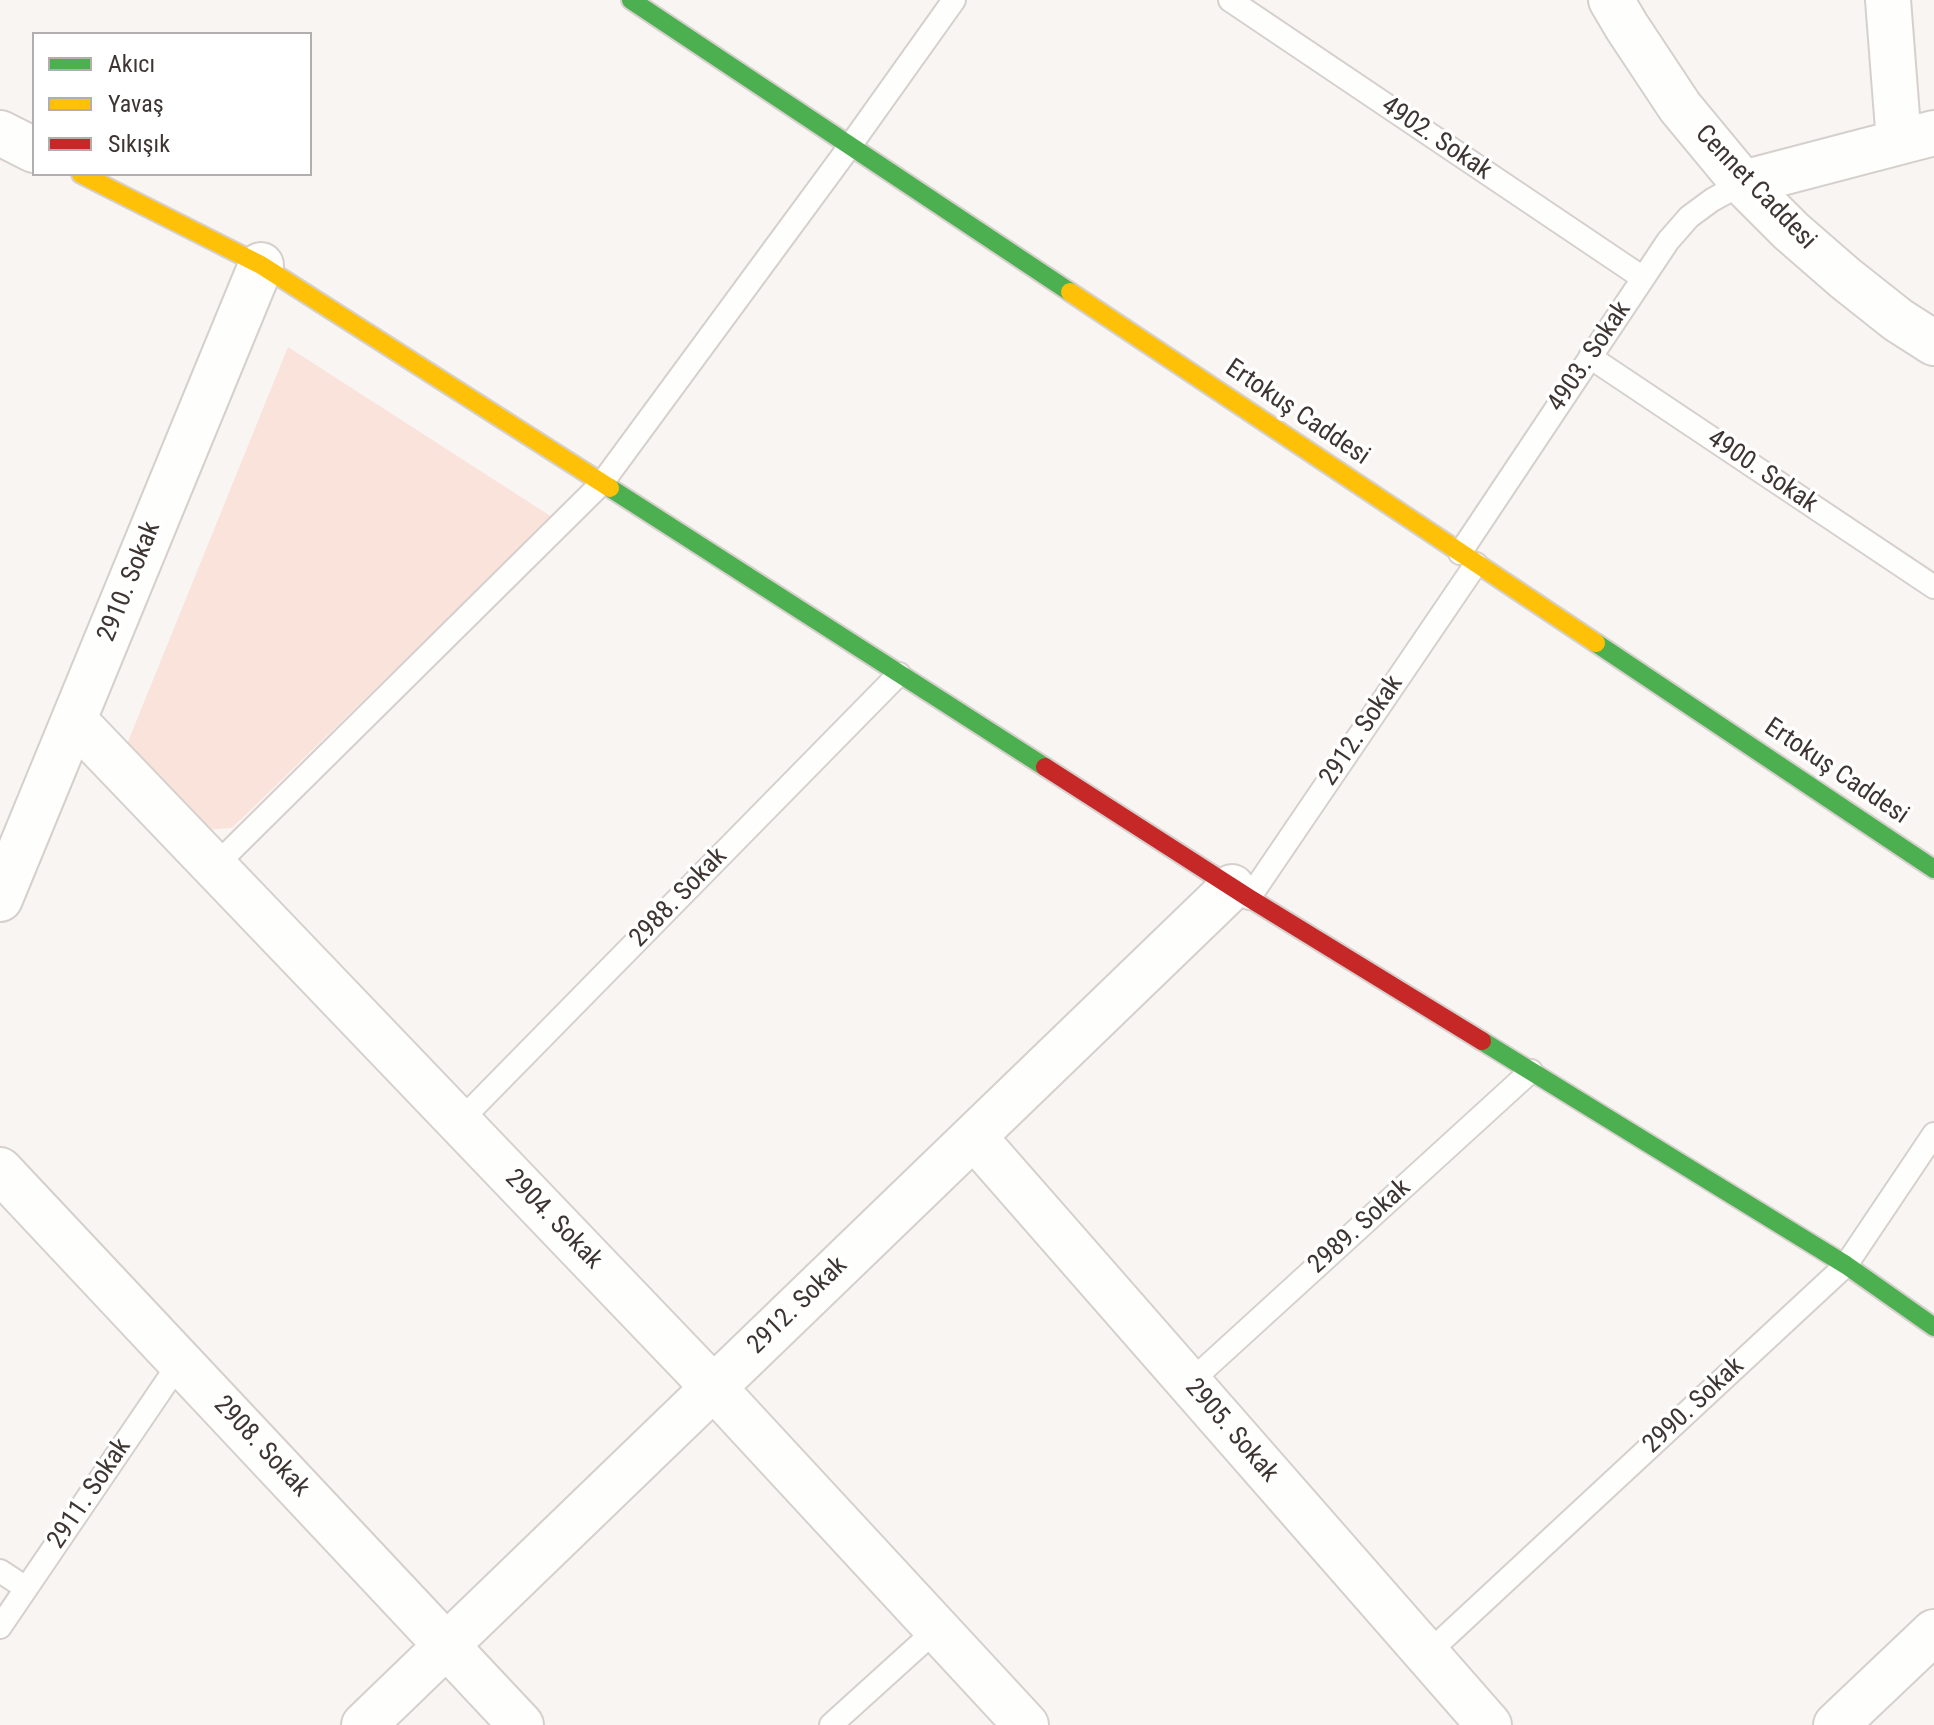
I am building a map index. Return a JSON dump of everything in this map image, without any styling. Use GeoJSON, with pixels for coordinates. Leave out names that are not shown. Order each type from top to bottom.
{"type":"FeatureCollection","features":[{"type":"Feature","properties":{"kind":"street","name":"Ertokuş Caddesi"},"geometry":{"type":"LineString","coordinates":[[631,0],[1934,869]]}},
{"type":"Feature","properties":{"kind":"street","name":"Cennet Caddesi"},"geometry":{"type":"LineString","coordinates":[[1611,0],[1680,107],[1743,183],[1791,231],[1845,278],[1898,320],[1934,343]]}},
{"type":"Feature","properties":{"kind":"street"},"geometry":{"type":"LineString","coordinates":[[1743,183],[1917,137],[1888,0]]}},
{"type":"Feature","properties":{"kind":"street"},"geometry":{"type":"LineString","coordinates":[[0,133],[32,149]]}},
{"type":"Feature","properties":{"kind":"street"},"geometry":{"type":"LineString","coordinates":[[85,176],[261,265],[1241,893],[1846,1265],[1934,1327]]}},
{"type":"Feature","properties":{"kind":"street","name":"2910. Sokak"},"geometry":{"type":"LineString","coordinates":[[0,899],[261,265]]}},
{"type":"Feature","properties":{"kind":"street","name":"2904. Sokak"},"geometry":{"type":"LineString","coordinates":[[74,720],[714,1388],[1026,1725]]}},
{"type":"Feature","properties":{"kind":"street","name":"2912. Sokak"},"geometry":{"type":"LineString","coordinates":[[364,1725],[974,1137],[1241,893]]}},
{"type":"Feature","properties":{"kind":"street","name":"2905. Sokak"},"geometry":{"type":"LineString","coordinates":[[974,1137],[1489,1725]]}},
{"type":"Feature","properties":{"kind":"street","name":"2908. Sokak"},"geometry":{"type":"LineString","coordinates":[[0,1170],[521,1725]]}},
{"type":"Feature","properties":{"kind":"street"},"geometry":{"type":"LineString","coordinates":[[1836,1725],[1934,1632]]}},
{"type":"Feature","properties":{"kind":"lane"},"geometry":{"type":"LineString","coordinates":[[214,867],[602,483],[954,0]]}},
{"type":"Feature","properties":{"kind":"lane","name":"4902. Sokak"},"geometry":{"type":"LineString","coordinates":[[1230,0],[1643,278]]}},
{"type":"Feature","properties":{"kind":"lane","name":"4903. Sokak"},"geometry":{"type":"LineString","coordinates":[[1468,558],[1590,357],[1668,241],[1689,217],[1743,183]]}},
{"type":"Feature","properties":{"kind":"lane","name":"4900. Sokak"},"geometry":{"type":"LineString","coordinates":[[1590,357],[1934,587]]}},
{"type":"Feature","properties":{"kind":"lane","name":"2912. Sokak"},"geometry":{"type":"LineString","coordinates":[[1241,893],[1468,558]]}},
{"type":"Feature","properties":{"kind":"lane","name":"2988. Sokak"},"geometry":{"type":"LineString","coordinates":[[459,1122],[899,674]]}},
{"type":"Feature","properties":{"kind":"lane","name":"2989. Sokak"},"geometry":{"type":"LineString","coordinates":[[1189,1383],[1531,1071]]}},
{"type":"Feature","properties":{"kind":"lane","name":"2990. Sokak"},"geometry":{"type":"LineString","coordinates":[[1427,1654],[1846,1265],[1934,1134]]}},
{"type":"Feature","properties":{"kind":"lane","name":"2911. Sokak"},"geometry":{"type":"LineString","coordinates":[[0,1627],[180,1362]]}},
{"type":"Feature","properties":{"kind":"lane"},"geometry":{"type":"LineString","coordinates":[[0,1571],[26,1588]]}},
{"type":"Feature","properties":{"kind":"lane"},"geometry":{"type":"LineString","coordinates":[[831,1725],[937,1629]]}},
{"type":"Feature","properties":{"kind":"shaded area"},"geometry":{"type":"Polygon","coordinates":[[[288,347],[552,517],[232,828],[202,830],[125,749],[288,347]]]}},
{"type":"Feature","properties":{"kind":"traffic: fast"},"geometry":{"type":"LineString","coordinates":[[631,0],[1070,292]]}},
{"type":"Feature","properties":{"kind":"traffic: fast"},"geometry":{"type":"LineString","coordinates":[[610,488],[1045,767]]}},
{"type":"Feature","properties":{"kind":"traffic: fast"},"geometry":{"type":"LineString","coordinates":[[1596,643],[1934,869]]}},
{"type":"Feature","properties":{"kind":"traffic: fast"},"geometry":{"type":"LineString","coordinates":[[1482,1041],[1846,1265],[1934,1327]]}},
{"type":"Feature","properties":{"kind":"traffic: slow"},"geometry":{"type":"LineString","coordinates":[[85,176],[261,265],[610,488]]}},
{"type":"Feature","properties":{"kind":"traffic: slow"},"geometry":{"type":"LineString","coordinates":[[1070,292],[1596,643]]}},
{"type":"Feature","properties":{"kind":"traffic: jam"},"geometry":{"type":"LineString","coordinates":[[1045,767],[1249,898],[1482,1041]]}}]}
